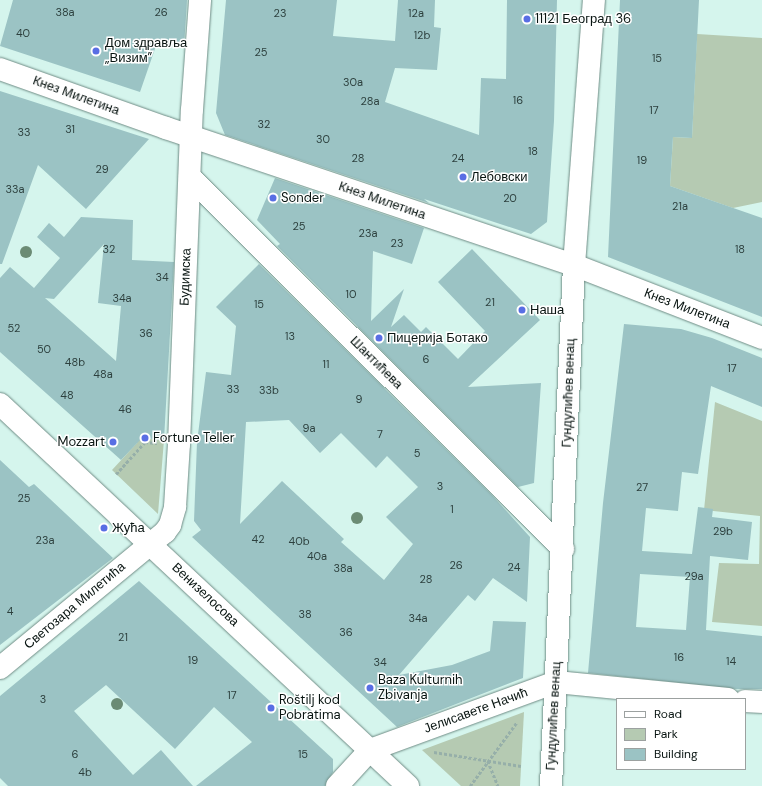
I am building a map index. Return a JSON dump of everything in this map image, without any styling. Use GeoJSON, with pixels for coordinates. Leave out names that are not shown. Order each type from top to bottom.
{"type":"FeatureCollection","features":[{"type":"Feature","properties":{"kind":"street","name":"Будимска"},"geometry":{"type":"LineString","coordinates":[[150,544],[170,525],[175,507],[179,444],[191,136],[200,0]]}},
{"type":"Feature","properties":{"kind":"street","name":"Гундулићев венац"},"geometry":{"type":"LineString","coordinates":[[551,786],[574,265],[594,0]]}},
{"type":"Feature","properties":{"kind":"street","name":"Кнез Милетина"},"geometry":{"type":"LineString","coordinates":[[0,69],[191,136],[574,265],[762,338]]}},
{"type":"Feature","properties":{"kind":"street","name":"Шантићева"},"geometry":{"type":"LineString","coordinates":[[190,177],[562,549]]}},
{"type":"Feature","properties":{"kind":"street","name":"Венизелосова"},"geometry":{"type":"LineString","coordinates":[[0,404],[408,786]]}},
{"type":"Feature","properties":{"kind":"street","name":"Светозара Милетића"},"geometry":{"type":"LineString","coordinates":[[0,668],[150,544]]}},
{"type":"Feature","properties":{"kind":"street","name":"Јелисавете Начић"},"geometry":{"type":"LineString","coordinates":[[370,750],[556,682],[718,698]]}},
{"type":"Feature","properties":{"kind":"street"},"geometry":{"type":"LineString","coordinates":[[746,701],[762,702]]}},
{"type":"Feature","properties":{"kind":"street"},"geometry":{"type":"LineString","coordinates":[[337,786],[370,750]]}},
{"type":"Feature","properties":{"kind":"path"},"geometry":{"type":"LineString","coordinates":[[116,474],[145,442],[179,444]]}},
{"type":"Feature","properties":{"kind":"path"},"geometry":{"type":"LineString","coordinates":[[470,786],[520,718]]}},
{"type":"Feature","properties":{"kind":"path"},"geometry":{"type":"LineString","coordinates":[[429,751],[521,766]]}},
{"type":"Feature","properties":{"kind":"path"},"geometry":{"type":"LineString","coordinates":[[488,761],[498,786]]}},
{"type":"Feature","properties":{"kind":"green space"},"geometry":{"type":"Polygon","coordinates":[[[697,34],[762,38],[762,202],[733,208],[670,186],[673,137],[692,138],[697,34]]]}},
{"type":"Feature","properties":{"kind":"green space"},"geometry":{"type":"Polygon","coordinates":[[[715,402],[762,421],[762,626],[712,622],[719,563],[759,564],[760,516],[704,510],[715,402]]]}},
{"type":"Feature","properties":{"kind":"green space"},"geometry":{"type":"Polygon","coordinates":[[[130,437],[164,440],[158,514],[112,470],[137,443],[130,437]]]}},
{"type":"Feature","properties":{"kind":"green space"},"geometry":{"type":"Polygon","coordinates":[[[524,712],[520,786],[461,786],[422,750],[524,712]]]}},
{"type":"Feature","properties":{"kind":"building"},"geometry":{"type":"Polygon","coordinates":[[[13,0],[187,0],[184,46],[157,43],[140,92],[0,46],[13,0]]]}},
{"type":"Feature","properties":{"kind":"building"},"geometry":{"type":"Polygon","coordinates":[[[226,0],[337,0],[333,36],[395,41],[398,0],[435,0],[434,27],[441,28],[437,70],[395,68],[385,102],[479,135],[481,78],[506,79],[507,0],[557,0],[554,121],[547,222],[531,234],[424,199],[429,203],[225,135],[216,113],[226,0]]]}},
{"type":"Feature","properties":{"kind":"building"},"geometry":{"type":"Polygon","coordinates":[[[620,0],[699,0],[692,138],[673,137],[670,186],[762,218],[762,317],[608,257],[620,0]]]}},
{"type":"Feature","properties":{"kind":"building"},"geometry":{"type":"Polygon","coordinates":[[[0,91],[149,139],[86,209],[38,165],[2,264],[0,264],[0,91]]]}},
{"type":"Feature","properties":{"kind":"building"},"geometry":{"type":"Polygon","coordinates":[[[275,178],[424,228],[412,264],[373,251],[371,321],[404,289],[391,327],[404,315],[421,332],[426,327],[458,359],[485,331],[438,282],[472,249],[540,320],[468,387],[541,383],[534,483],[518,487],[277,246],[280,244],[257,220],[275,178]]]}},
{"type":"Feature","properties":{"kind":"building"},"geometry":{"type":"Polygon","coordinates":[[[81,217],[133,220],[132,260],[174,262],[164,440],[142,438],[121,460],[0,352],[0,278],[10,267],[34,288],[60,258],[37,237],[49,223],[64,237],[81,217]],[[104,244],[54,299],[45,298],[116,361],[121,306],[98,303],[104,244]]]}},
{"type":"Feature","properties":{"kind":"building"},"geometry":{"type":"Polygon","coordinates":[[[259,264],[491,494],[530,537],[527,602],[493,578],[475,601],[468,595],[399,675],[452,665],[490,651],[493,621],[526,622],[523,678],[397,727],[192,537],[201,530],[194,521],[197,442],[206,372],[231,375],[236,326],[216,307],[259,264]],[[289,420],[246,422],[240,524],[282,481],[344,539],[341,542],[384,580],[413,544],[386,517],[418,487],[387,456],[376,468],[341,433],[320,453],[289,420]]]}},
{"type":"Feature","properties":{"kind":"building"},"geometry":{"type":"Polygon","coordinates":[[[624,324],[681,329],[712,338],[762,358],[762,407],[711,386],[698,474],[682,472],[678,511],[646,508],[642,551],[692,554],[698,507],[713,509],[712,517],[752,522],[748,560],[710,556],[706,630],[762,636],[762,689],[736,689],[588,673],[603,503],[624,324]],[[640,574],[636,627],[686,630],[690,577],[640,574]]]}},
{"type":"Feature","properties":{"kind":"building"},"geometry":{"type":"Polygon","coordinates":[[[0,460],[29,487],[34,484],[113,558],[0,645],[0,460]]]}},
{"type":"Feature","properties":{"kind":"building"},"geometry":{"type":"Polygon","coordinates":[[[139,581],[333,759],[333,772],[325,786],[196,786],[252,742],[214,707],[175,749],[106,685],[74,711],[133,775],[161,750],[193,786],[8,786],[0,778],[0,696],[139,581]]]}},
{"type":"Feature","properties":{"kind":"place","name":"11121 Београд 36"},"geometry":{"type":"Point","coordinates":[527,19]}},
{"type":"Feature","properties":{"kind":"place","name":"Дом здравља „Визим”"},"geometry":{"type":"Point","coordinates":[96,51]}},
{"type":"Feature","properties":{"kind":"place","name":"Лебовски"},"geometry":{"type":"Point","coordinates":[463,177]}},
{"type":"Feature","properties":{"kind":"place","name":"Sonder"},"geometry":{"type":"Point","coordinates":[273,198]}},
{"type":"Feature","properties":{"kind":"place","name":"Наша"},"geometry":{"type":"Point","coordinates":[522,310]}},
{"type":"Feature","properties":{"kind":"place","name":"Пицерија Ботако"},"geometry":{"type":"Point","coordinates":[379,338]}},
{"type":"Feature","properties":{"kind":"place","name":"Fortune Teller"},"geometry":{"type":"Point","coordinates":[145,438]}},
{"type":"Feature","properties":{"kind":"place","name":"Mozzart"},"geometry":{"type":"Point","coordinates":[113,442]}},
{"type":"Feature","properties":{"kind":"place","name":"Жућа"},"geometry":{"type":"Point","coordinates":[104,528]}},
{"type":"Feature","properties":{"kind":"place","name":"Baza Kulturnih Zbivanja"},"geometry":{"type":"Point","coordinates":[370,688]}},
{"type":"Feature","properties":{"kind":"place","name":"Roštilj kod Pobratima"},"geometry":{"type":"Point","coordinates":[271,708]}}]}
